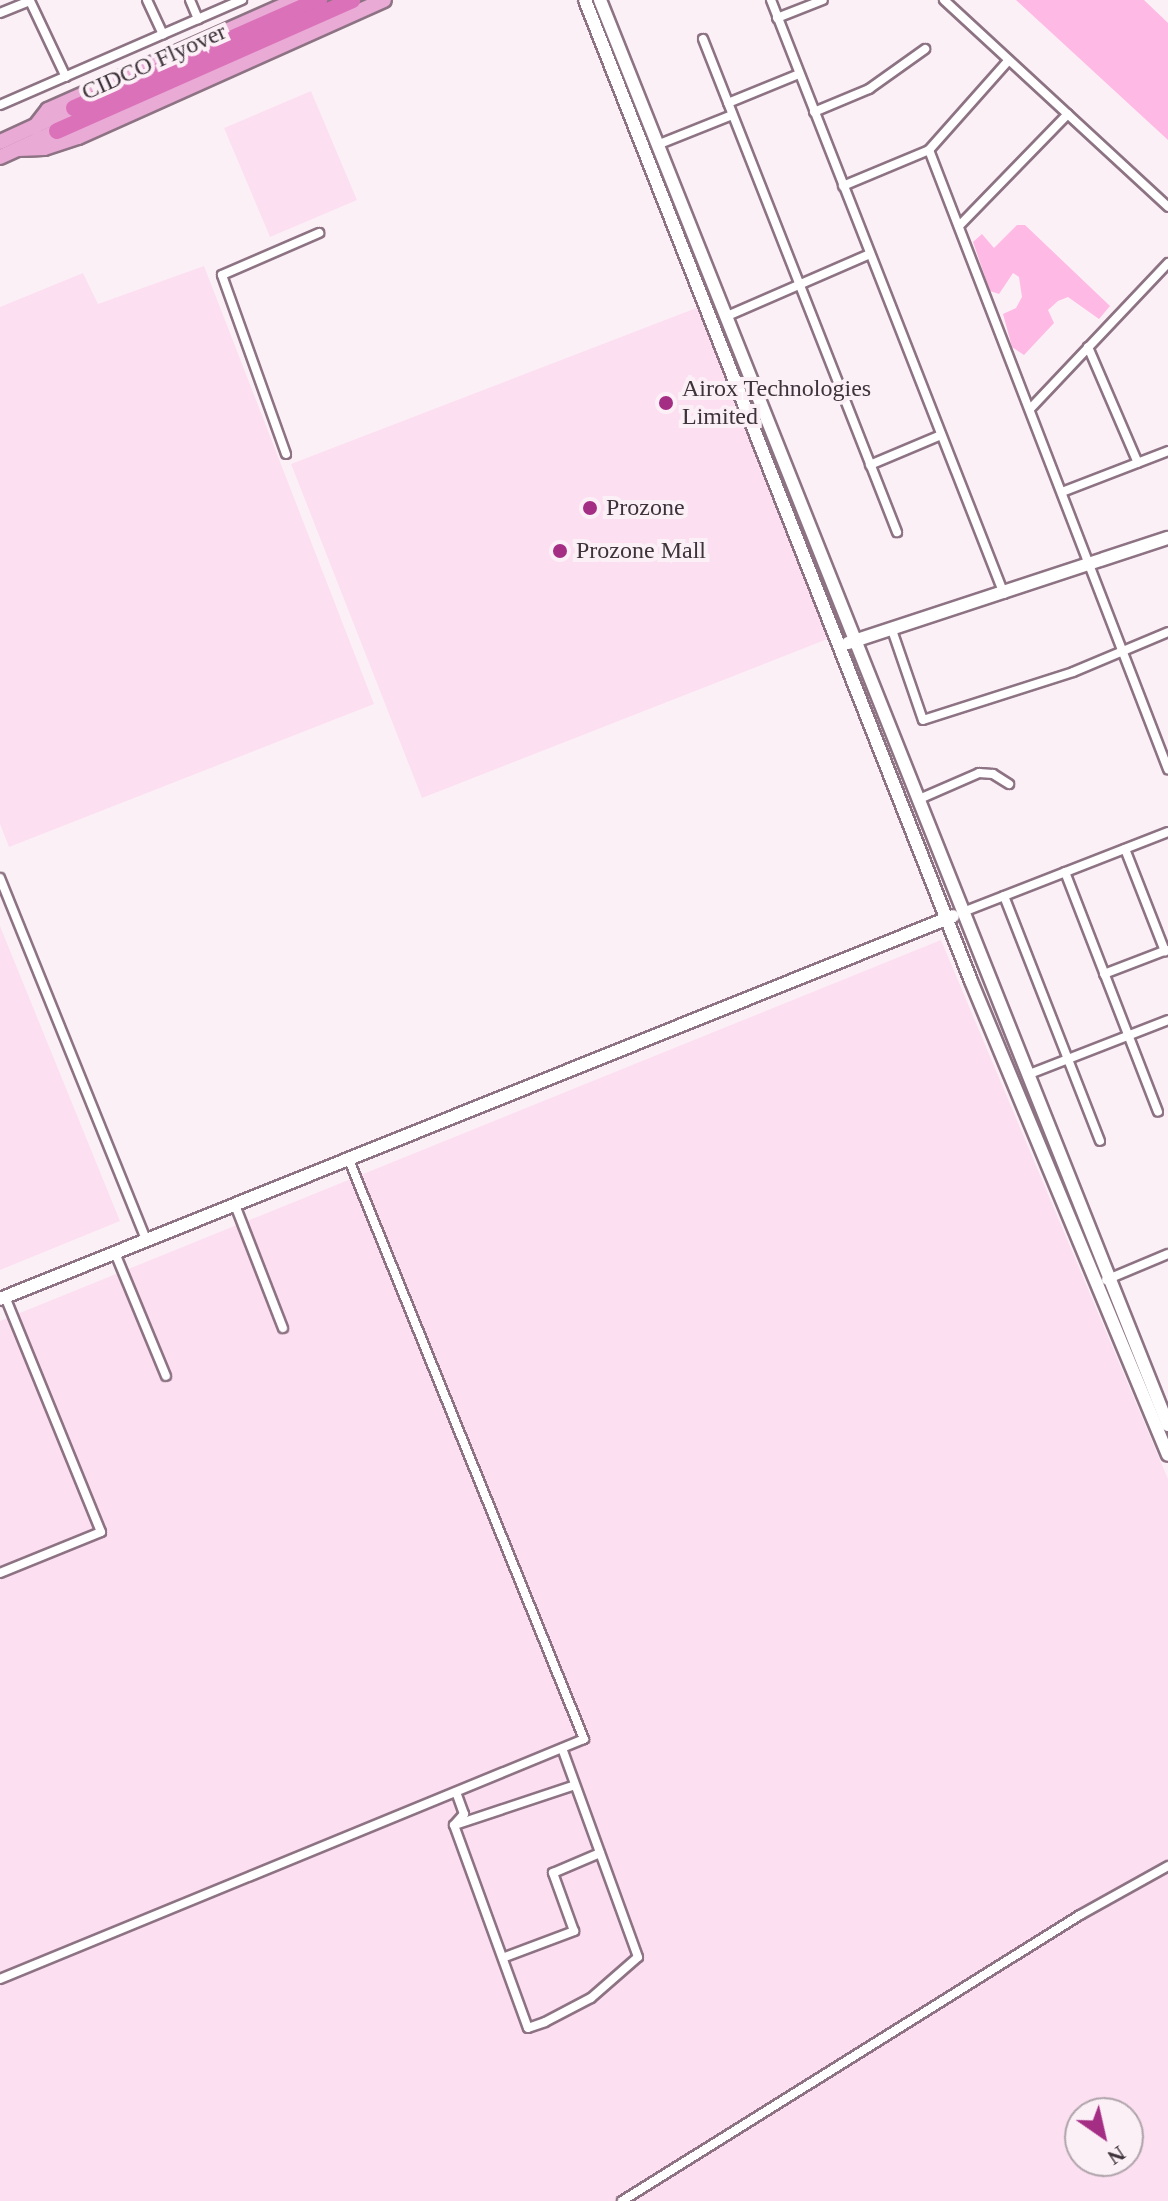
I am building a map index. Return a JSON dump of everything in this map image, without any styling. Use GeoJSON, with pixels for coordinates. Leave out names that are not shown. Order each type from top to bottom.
{"type":"FeatureCollection","features":[{"type":"Feature","properties":{"kind":"highway","name":"CIDCO Flyover"},"geometry":{"type":"LineString","coordinates":[[74,108],[319,0]]}},
{"type":"Feature","properties":{"kind":"highway","name":"CIDCO Flyover"},"geometry":{"type":"LineString","coordinates":[[57,131],[352,0]]}},
{"type":"Feature","properties":{"kind":"main road"},"geometry":{"type":"LineString","coordinates":[[0,142],[34,128],[48,110],[296,0]]}},
{"type":"Feature","properties":{"kind":"main road"},"geometry":{"type":"LineString","coordinates":[[0,157],[19,149],[44,148],[78,137],[384,0]]}},
{"type":"Feature","properties":{"kind":"main road","name":"CIDCO Flyover"},"geometry":{"type":"LineString","coordinates":[[34,128],[74,108]]}},
{"type":"Feature","properties":{"kind":"main road","name":"CIDCO Flyover"},"geometry":{"type":"LineString","coordinates":[[19,149],[57,131]]}},
{"type":"Feature","properties":{"kind":"street"},"geometry":{"type":"LineString","coordinates":[[147,0],[163,35]]}},
{"type":"Feature","properties":{"kind":"street"},"geometry":{"type":"LineString","coordinates":[[190,0],[198,19]]}},
{"type":"Feature","properties":{"kind":"street"},"geometry":{"type":"LineString","coordinates":[[0,105],[242,0]]}},
{"type":"Feature","properties":{"kind":"street"},"geometry":{"type":"LineString","coordinates":[[1103,1281],[1027,1075],[917,800],[859,644],[724,318],[601,0],[586,3],[947,918],[1103,1281],[1142,1376],[1168,1455]]}},
{"type":"Feature","properties":{"kind":"street"},"geometry":{"type":"LineString","coordinates":[[771,0],[1004,594]]}},
{"type":"Feature","properties":{"kind":"street"},"geometry":{"type":"LineString","coordinates":[[777,18],[823,0]]}},
{"type":"Feature","properties":{"kind":"street"},"geometry":{"type":"LineString","coordinates":[[944,0],[1168,207]]}},
{"type":"Feature","properties":{"kind":"street"},"geometry":{"type":"LineString","coordinates":[[0,13],[30,1],[66,77]]}},
{"type":"Feature","properties":{"kind":"street"},"geometry":{"type":"LineString","coordinates":[[703,39],[897,532]]}},
{"type":"Feature","properties":{"kind":"street"},"geometry":{"type":"LineString","coordinates":[[814,112],[869,89],[925,49]]}},
{"type":"Feature","properties":{"kind":"street"},"geometry":{"type":"LineString","coordinates":[[843,186],[929,150],[1009,60]]}},
{"type":"Feature","properties":{"kind":"street"},"geometry":{"type":"LineString","coordinates":[[728,103],[799,74]]}},
{"type":"Feature","properties":{"kind":"street"},"geometry":{"type":"LineString","coordinates":[[959,226],[1068,114]]}},
{"type":"Feature","properties":{"kind":"street"},"geometry":{"type":"LineString","coordinates":[[657,145],[732,115]]}},
{"type":"Feature","properties":{"kind":"street"},"geometry":{"type":"LineString","coordinates":[[929,150],[1168,769]]}},
{"type":"Feature","properties":{"kind":"street"},"geometry":{"type":"LineString","coordinates":[[286,454],[222,275],[319,233]]}},
{"type":"Feature","properties":{"kind":"street"},"geometry":{"type":"LineString","coordinates":[[724,318],[800,288],[870,254]]}},
{"type":"Feature","properties":{"kind":"street"},"geometry":{"type":"LineString","coordinates":[[1030,409],[1168,263]]}},
{"type":"Feature","properties":{"kind":"street"},"geometry":{"type":"LineString","coordinates":[[1088,347],[1138,463]]}},
{"type":"Feature","properties":{"kind":"street"},"geometry":{"type":"LineString","coordinates":[[870,465],[941,435]]}},
{"type":"Feature","properties":{"kind":"street"},"geometry":{"type":"LineString","coordinates":[[1062,492],[1168,451]]}},
{"type":"Feature","properties":{"kind":"street"},"geometry":{"type":"LineString","coordinates":[[842,652],[892,630],[1168,538]]}},
{"type":"Feature","properties":{"kind":"street"},"geometry":{"type":"LineString","coordinates":[[892,630],[923,720],[1168,632]]}},
{"type":"Feature","properties":{"kind":"street"},"geometry":{"type":"LineString","coordinates":[[917,800],[984,772],[1009,784]]}},
{"type":"Feature","properties":{"kind":"street"},"geometry":{"type":"LineString","coordinates":[[0,1573],[101,1532],[3,1298],[1168,832]]}},
{"type":"Feature","properties":{"kind":"street"},"geometry":{"type":"LineString","coordinates":[[1104,974],[1166,951],[1125,849]]}},
{"type":"Feature","properties":{"kind":"street"},"geometry":{"type":"LineString","coordinates":[[1065,872],[1158,1112]]}},
{"type":"Feature","properties":{"kind":"street"},"geometry":{"type":"LineString","coordinates":[[0,878],[146,1240]]}},
{"type":"Feature","properties":{"kind":"street"},"geometry":{"type":"LineString","coordinates":[[1004,896],[1100,1141]]}},
{"type":"Feature","properties":{"kind":"street"},"geometry":{"type":"LineString","coordinates":[[1027,1075],[1168,1020]]}},
{"type":"Feature","properties":{"kind":"street"},"geometry":{"type":"LineString","coordinates":[[0,1979],[584,1739],[349,1160]]}},
{"type":"Feature","properties":{"kind":"street"},"geometry":{"type":"LineString","coordinates":[[235,1205],[283,1328]]}},
{"type":"Feature","properties":{"kind":"street"},"geometry":{"type":"LineString","coordinates":[[115,1253],[166,1376]]}},
{"type":"Feature","properties":{"kind":"street"},"geometry":{"type":"LineString","coordinates":[[1103,1281],[1168,1254]]}},
{"type":"Feature","properties":{"kind":"street"},"geometry":{"type":"LineString","coordinates":[[1142,1376],[1168,1425]]}},
{"type":"Feature","properties":{"kind":"street"},"geometry":{"type":"LineString","coordinates":[[454,1825],[505,1957],[528,2028],[591,1998],[636,1961],[562,1748]]}},
{"type":"Feature","properties":{"kind":"street"},"geometry":{"type":"LineString","coordinates":[[454,1825],[575,1785]]}},
{"type":"Feature","properties":{"kind":"street"},"geometry":{"type":"LineString","coordinates":[[454,1825],[464,1814],[456,1792]]}},
{"type":"Feature","properties":{"kind":"street"},"geometry":{"type":"LineString","coordinates":[[505,1957],[574,1931],[553,1873],[600,1853]]}},
{"type":"Feature","properties":{"kind":"street"},"geometry":{"type":"LineString","coordinates":[[622,2201],[1068,1922],[1168,1866]]}},
{"type":"Feature","properties":{"kind":"shaded area"},"geometry":{"type":"Polygon","coordinates":[[[1016,0],[1144,0],[1168,23],[1168,140],[1016,0]]]}},
{"type":"Feature","properties":{"kind":"shaded area"},"geometry":{"type":"Polygon","coordinates":[[[311,91],[357,200],[270,237],[224,128],[311,91]]]}},
{"type":"Feature","properties":{"kind":"shaded area"},"geometry":{"type":"Polygon","coordinates":[[[1017,225],[1025,225],[1110,306],[1099,319],[1068,297],[1058,301],[1048,310],[1054,323],[1024,355],[1012,347],[1003,314],[1016,308],[1022,297],[1019,277],[1013,273],[999,294],[990,291],[973,242],[982,234],[994,248],[1017,225]]]}},
{"type":"Feature","properties":{"kind":"shaded area"},"geometry":{"type":"Polygon","coordinates":[[[204,266],[374,704],[9,847],[0,824],[0,307],[83,273],[98,304],[204,266]]]}},
{"type":"Feature","properties":{"kind":"shaded area","name":"Prozone Mall"},"geometry":{"type":"Polygon","coordinates":[[[699,307],[830,638],[422,798],[291,464],[699,307]]]}},
{"type":"Feature","properties":{"kind":"shaded area"},"geometry":{"type":"Polygon","coordinates":[[[0,926],[120,1221],[0,1270],[0,926]]]}},
{"type":"Feature","properties":{"kind":"shaded area"},"geometry":{"type":"Polygon","coordinates":[[[941,940],[1168,1479],[1168,2201],[0,2201],[0,1321],[941,940]]]}},
{"type":"Feature","properties":{"kind":"place","name":"Airox Technologies Limited"},"geometry":{"type":"Point","coordinates":[666,403]}},
{"type":"Feature","properties":{"kind":"place","name":"Prozone"},"geometry":{"type":"Point","coordinates":[590,508]}},
{"type":"Feature","properties":{"kind":"place","name":"Prozone Mall"},"geometry":{"type":"Point","coordinates":[560,551]}}]}
